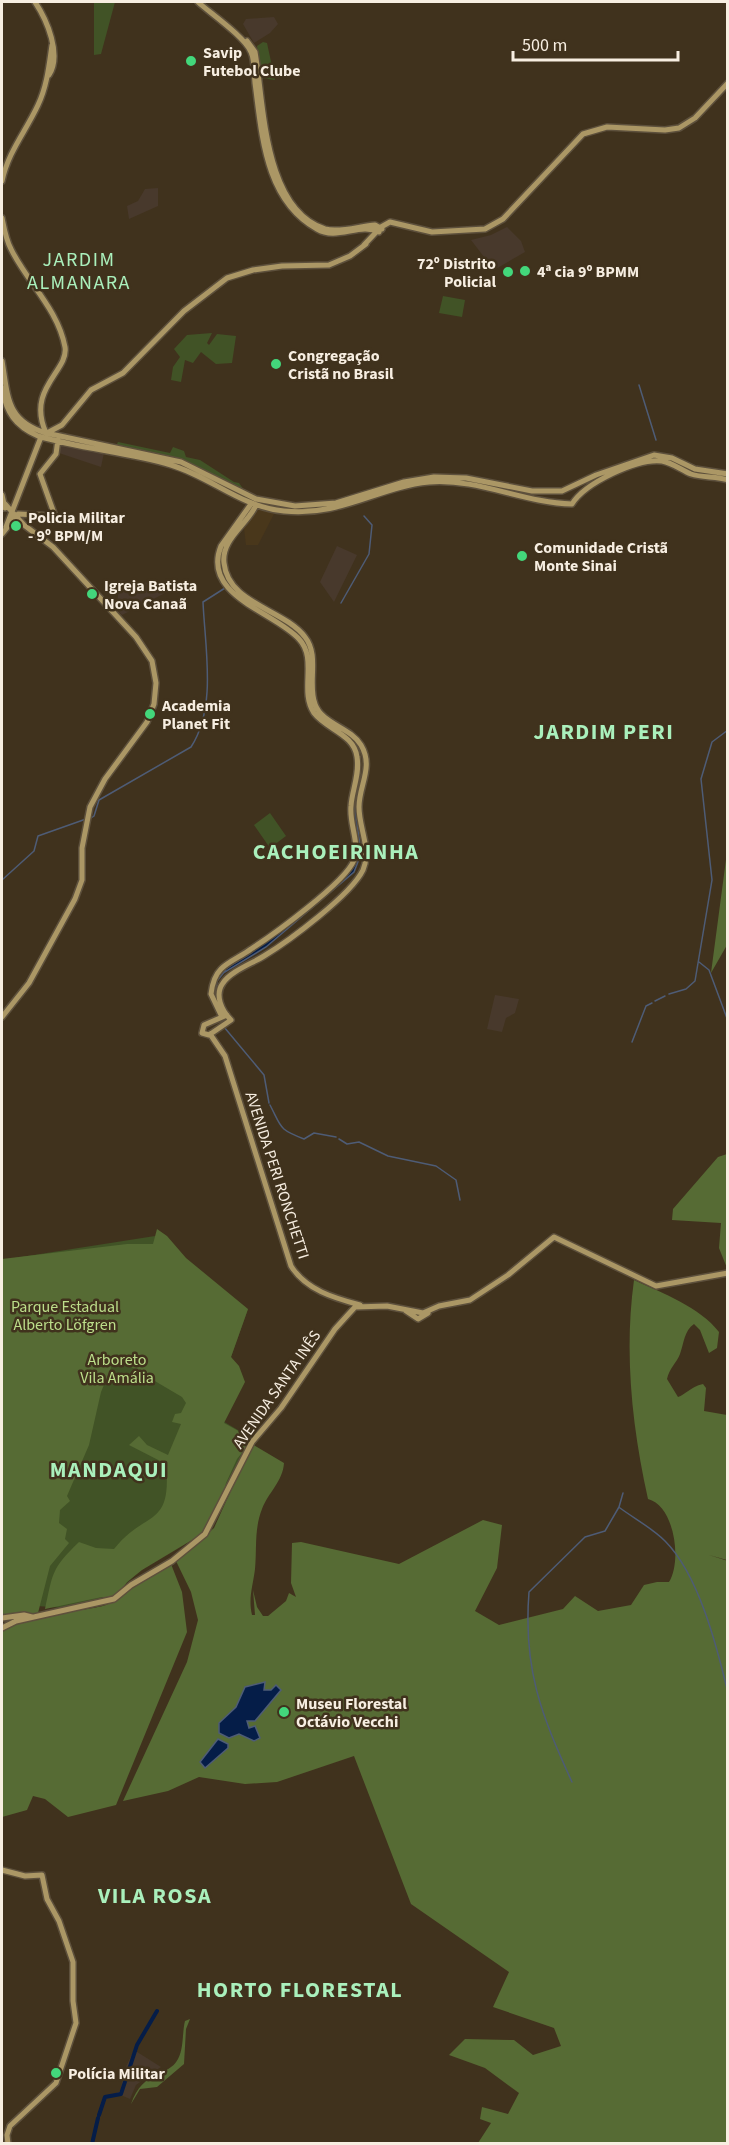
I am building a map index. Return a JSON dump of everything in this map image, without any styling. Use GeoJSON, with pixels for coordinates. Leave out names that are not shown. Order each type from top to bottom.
{"type":"FeatureCollection","features":[{"type":"Feature","properties":{"kind":"main road"},"geometry":{"type":"LineString","coordinates":[[198,2],[251,47]]}},
{"type":"Feature","properties":{"kind":"main road"},"geometry":{"type":"LineString","coordinates":[[203,2],[251,47],[264,153],[290,206],[306,222],[328,234],[379,229],[392,223],[432,232],[492,226],[529,193],[576,140],[588,132],[615,127],[665,130],[679,128],[696,117],[728,83]]}},
{"type":"Feature","properties":{"kind":"main road"},"geometry":{"type":"LineString","coordinates":[[37,3],[54,43],[55,56],[48,77]]}},
{"type":"Feature","properties":{"kind":"main road"},"geometry":{"type":"LineString","coordinates":[[2,181],[14,147],[39,104],[48,77],[54,43]]}},
{"type":"Feature","properties":{"kind":"main road"},"geometry":{"type":"LineString","coordinates":[[588,132],[598,134]]}},
{"type":"Feature","properties":{"kind":"main road"},"geometry":{"type":"LineString","coordinates":[[2,218],[11,249],[51,313],[64,345],[64,360],[50,377],[44,392],[42,423],[45,434],[14,504],[15,518]]}},
{"type":"Feature","properties":{"kind":"main road"},"geometry":{"type":"LineString","coordinates":[[14,504],[16,512],[55,516],[40,474],[56,454],[57,435],[92,390],[123,373],[194,303],[227,278],[253,270],[282,266],[329,265],[350,256],[379,229]]}},
{"type":"Feature","properties":{"kind":"main road"},"geometry":{"type":"LineString","coordinates":[[2,361],[12,410],[25,424],[45,434]]}},
{"type":"Feature","properties":{"kind":"main road"},"geometry":{"type":"LineString","coordinates":[[2,388],[5,404],[15,422],[45,434],[80,437],[181,462],[255,503],[283,511],[332,510],[418,484],[450,482],[573,504],[577,496],[603,478],[651,462],[662,461],[695,475],[728,480]]}},
{"type":"Feature","properties":{"kind":"main road"},"geometry":{"type":"LineString","coordinates":[[39,430],[42,423]]}},
{"type":"Feature","properties":{"kind":"main road"},"geometry":{"type":"LineString","coordinates":[[57,435],[69,443],[171,465],[209,478]]}},
{"type":"Feature","properties":{"kind":"main road"},"geometry":{"type":"LineString","coordinates":[[69,443],[80,437]]}},
{"type":"Feature","properties":{"kind":"main road"},"geometry":{"type":"LineString","coordinates":[[255,503],[319,506],[404,482],[434,477],[466,478],[532,491],[570,489],[596,475],[657,455],[672,458],[695,469],[728,474]]}},
{"type":"Feature","properties":{"kind":"main road"},"geometry":{"type":"LineString","coordinates":[[590,470],[596,475]]}},
{"type":"Feature","properties":{"kind":"main road"},"geometry":{"type":"LineString","coordinates":[[570,489],[577,496]]}},
{"type":"Feature","properties":{"kind":"main road"},"geometry":{"type":"LineString","coordinates":[[2,495],[5,504],[15,518],[53,547],[139,641],[152,662],[156,683],[154,704],[147,722],[105,779],[90,807],[82,848],[82,880],[75,899],[29,983],[2,1017]]}},
{"type":"Feature","properties":{"kind":"main road"},"geometry":{"type":"LineString","coordinates":[[226,1018],[216,1008],[212,994],[214,979],[224,967],[273,933],[337,882],[351,866],[356,849],[351,812],[358,758],[353,746],[346,737],[320,719],[311,707],[308,657],[302,642],[291,631],[230,586],[222,569],[221,556],[255,503]]}},
{"type":"Feature","properties":{"kind":"main road"},"geometry":{"type":"LineString","coordinates":[[5,504],[10,506],[14,504]]}},
{"type":"Feature","properties":{"kind":"main road"},"geometry":{"type":"LineString","coordinates":[[2,534],[6,527],[22,513]]}},
{"type":"Feature","properties":{"kind":"main road"},"geometry":{"type":"LineString","coordinates":[[221,556],[231,560]]}},
{"type":"Feature","properties":{"kind":"main road"},"geometry":{"type":"LineString","coordinates":[[222,984],[230,976],[295,934],[358,877],[366,858],[359,809],[367,772],[366,755],[348,731],[326,718],[316,706],[312,654],[304,636],[230,586]]}},
{"type":"Feature","properties":{"kind":"main road"},"geometry":{"type":"LineString","coordinates":[[358,771],[367,772]]}},
{"type":"Feature","properties":{"kind":"main road"},"geometry":{"type":"LineString","coordinates":[[355,784],[363,789]]}},
{"type":"Feature","properties":{"kind":"main road"},"geometry":{"type":"LineString","coordinates":[[224,967],[223,974],[230,976]]}},
{"type":"Feature","properties":{"kind":"main road"},"geometry":{"type":"LineString","coordinates":[[214,979],[222,978],[219,996],[226,1018]]}},
{"type":"Feature","properties":{"kind":"main road"},"geometry":{"type":"LineString","coordinates":[[213,1020],[216,1008]]}},
{"type":"Feature","properties":{"kind":"main road"},"geometry":{"type":"LineString","coordinates":[[226,1018],[211,1033],[204,1035],[201,1031],[202,1026],[213,1020],[226,1018]]}},
{"type":"Feature","properties":{"kind":"main road","name":"AVENIDA PERI RONCHETTI"},"geometry":{"type":"LineString","coordinates":[[207,1024],[225,1056],[290,1263],[304,1283],[348,1302],[357,1309]]}},
{"type":"Feature","properties":{"kind":"main road"},"geometry":{"type":"LineString","coordinates":[[357,1309],[387,1306],[405,1310],[421,1318],[439,1306],[475,1298],[524,1264],[554,1237],[659,1287],[728,1273]]}},
{"type":"Feature","properties":{"kind":"main road","name":"AVENIDA SANTA INÊS"},"geometry":{"type":"LineString","coordinates":[[23,1617],[34,1618],[114,1599],[131,1585],[172,1561],[205,1534],[252,1442],[281,1408],[337,1326],[357,1309]]}},
{"type":"Feature","properties":{"kind":"main road"},"geometry":{"type":"LineString","coordinates":[[2,1618],[23,1617]]}},
{"type":"Feature","properties":{"kind":"main road"},"geometry":{"type":"LineString","coordinates":[[2,1628],[23,1617]]}},
{"type":"Feature","properties":{"kind":"main road"},"geometry":{"type":"LineString","coordinates":[[2,1870],[25,1876],[42,1875],[48,1902],[59,1921],[73,1962],[74,2032],[54,2085],[10,2126],[7,2135],[8,2144]]}},
{"type":"Feature","properties":{"kind":"main road"},"geometry":{"type":"LineString","coordinates":[[59,2073],[63,2084]]}},
{"type":"Feature","properties":{"kind":"shaded area"},"geometry":{"type":"Polygon","coordinates":[[[274,17],[278,24],[270,33],[254,43],[243,24],[246,19],[274,17]]]}},
{"type":"Feature","properties":{"kind":"shaded area"},"geometry":{"type":"Polygon","coordinates":[[[158,188],[158,206],[129,219],[127,206],[138,201],[145,189],[158,188]]]}},
{"type":"Feature","properties":{"kind":"shaded area"},"geometry":{"type":"Polygon","coordinates":[[[507,227],[521,241],[525,252],[494,270],[471,240],[491,235],[507,227]]]}},
{"type":"Feature","properties":{"kind":"shaded area"},"geometry":{"type":"Polygon","coordinates":[[[62,444],[104,453],[101,467],[59,453],[62,444]]]}},
{"type":"Feature","properties":{"kind":"shaded area"},"geometry":{"type":"Polygon","coordinates":[[[258,509],[274,514],[258,545],[246,545],[244,528],[258,509]]]}},
{"type":"Feature","properties":{"kind":"shaded area"},"geometry":{"type":"Polygon","coordinates":[[[337,546],[357,555],[334,602],[320,582],[337,546]]]}},
{"type":"Feature","properties":{"kind":"shaded area"},"geometry":{"type":"Polygon","coordinates":[[[119,580],[170,585],[173,589],[122,615],[117,610],[119,580]]]}},
{"type":"Feature","properties":{"kind":"shaded area"},"geometry":{"type":"Polygon","coordinates":[[[495,995],[519,999],[515,1013],[506,1018],[502,1032],[487,1029],[495,995]]]}},
{"type":"Feature","properties":{"kind":"shaded area"},"geometry":{"type":"Polygon","coordinates":[[[134,2050],[161,2067],[136,2085],[130,2099],[116,2093],[121,2091],[123,2073],[134,2050]]]}},
{"type":"Feature","properties":{"kind":"green space"},"geometry":{"type":"Polygon","coordinates":[[[94,2],[115,2],[101,54],[94,55],[94,2]]]}},
{"type":"Feature","properties":{"kind":"green space"},"geometry":{"type":"Polygon","coordinates":[[[263,42],[267,43],[275,80],[261,78],[257,46],[263,42]]]}},
{"type":"Feature","properties":{"kind":"green space"},"geometry":{"type":"Polygon","coordinates":[[[443,296],[465,300],[462,317],[439,313],[443,296]]]}},
{"type":"Feature","properties":{"kind":"green space"},"geometry":{"type":"Polygon","coordinates":[[[212,333],[207,343],[209,345],[217,334],[236,336],[232,363],[216,364],[201,352],[193,363],[185,360],[181,382],[171,380],[173,367],[180,357],[174,349],[187,335],[212,333]]]}},
{"type":"Feature","properties":{"kind":"green space"},"geometry":{"type":"Polygon","coordinates":[[[118,442],[170,453],[173,447],[184,451],[186,457],[200,460],[239,483],[244,490],[243,492],[180,460],[116,446],[118,442]]]}},
{"type":"Feature","properties":{"kind":"green space"},"geometry":{"type":"Polygon","coordinates":[[[270,813],[286,836],[270,848],[254,825],[270,813]]]}},
{"type":"Feature","properties":{"kind":"green space"},"geometry":{"type":"Polygon","coordinates":[[[727,852],[727,945],[711,973],[727,852]]]}},
{"type":"Feature","properties":{"kind":"green space"},"geometry":{"type":"Polygon","coordinates":[[[728,1154],[727,1268],[719,1248],[721,1223],[672,1220],[673,1209],[718,1157],[728,1154]]]}},
{"type":"Feature","properties":{"kind":"green space","name":"Parque Estadual Alberto Löfgren"},"geometry":{"type":"Polygon","coordinates":[[[157,1229],[167,1236],[186,1258],[248,1309],[231,1357],[239,1366],[245,1382],[224,1423],[253,1439],[237,1459],[226,1483],[222,1500],[207,1531],[142,1570],[127,1582],[115,1599],[102,1597],[45,1609],[54,1572],[79,1542],[96,1548],[114,1549],[136,1528],[154,1516],[161,1509],[165,1499],[166,1464],[129,1445],[139,1436],[147,1445],[168,1455],[181,1424],[172,1422],[175,1414],[181,1413],[186,1403],[182,1397],[131,1367],[125,1358],[117,1354],[109,1361],[111,1368],[101,1392],[89,1445],[67,1496],[70,1501],[60,1510],[59,1523],[67,1529],[65,1539],[69,1543],[50,1566],[38,1613],[2,1616],[2,1259],[127,1244],[153,1244],[157,1229]]]}},
{"type":"Feature","properties":{"kind":"green space","name":"Parque Estadual Alberto Löfgren"},"geometry":{"type":"Polygon","coordinates":[[[155,1236],[176,1258],[241,1310],[248,1309],[231,1357],[243,1377],[221,1420],[253,1439],[229,1490],[110,1598],[78,1609],[37,1606],[2,1260],[155,1236]]]}},
{"type":"Feature","properties":{"kind":"green space"},"geometry":{"type":"Polygon","coordinates":[[[634,1280],[691,1308],[702,1315],[719,1332],[717,1348],[709,1353],[700,1330],[694,1324],[686,1334],[679,1357],[667,1379],[678,1397],[703,1384],[706,1388],[704,1411],[727,1415],[727,1560],[709,1555],[728,1561],[727,2143],[478,2143],[491,2123],[480,2119],[482,2107],[508,2114],[519,2093],[485,2068],[449,2055],[465,2039],[514,2040],[533,2055],[561,2046],[554,2028],[493,2007],[509,1972],[411,1904],[354,1756],[277,1782],[245,1784],[199,1777],[168,1791],[123,1801],[187,1662],[198,1620],[191,1592],[176,1561],[214,1528],[252,1444],[284,1463],[281,1476],[259,1516],[251,1597],[252,1615],[255,1615],[253,1590],[257,1607],[263,1616],[268,1616],[286,1601],[289,1593],[296,1597],[291,1583],[292,1543],[301,1542],[399,1564],[483,1520],[502,1525],[497,1568],[475,1611],[499,1625],[563,1609],[575,1596],[598,1611],[631,1605],[644,1585],[669,1582],[675,1562],[674,1536],[664,1512],[648,1499],[634,1417],[630,1335],[634,1280]]]}},
{"type":"Feature","properties":{"kind":"green space"},"geometry":{"type":"Polygon","coordinates":[[[171,1564],[182,1592],[187,1632],[116,1805],[68,1817],[45,1799],[33,1796],[27,1810],[2,1817],[2,1633],[9,1626],[34,1617],[106,1605],[118,1599],[131,1587],[171,1564]]]}},
{"type":"Feature","properties":{"kind":"green space"},"geometry":{"type":"Polygon","coordinates":[[[190,2019],[186,2029],[184,2064],[157,2087],[140,2089],[131,2104],[142,2084],[174,2065],[181,2050],[185,2021],[190,2019]]]}},
{"type":"Feature","properties":{"kind":"water"},"geometry":{"type":"Polygon","coordinates":[[[356,796],[361,854],[354,872],[323,898],[339,884],[358,856],[354,811],[356,796]]]}},
{"type":"Feature","properties":{"kind":"water"},"geometry":{"type":"Polygon","coordinates":[[[319,902],[266,947],[225,972],[225,969],[319,902]]]}},
{"type":"Feature","properties":{"kind":"water"},"geometry":{"type":"Polygon","coordinates":[[[265,1682],[264,1690],[271,1690],[276,1685],[281,1690],[255,1721],[247,1721],[249,1728],[255,1726],[260,1738],[254,1741],[239,1734],[229,1738],[219,1733],[219,1723],[236,1707],[245,1687],[265,1682]]]}},
{"type":"Feature","properties":{"kind":"water"},"geometry":{"type":"Polygon","coordinates":[[[218,1739],[228,1744],[228,1748],[205,1768],[200,1762],[218,1739]]]}},
{"type":"Feature","properties":{"kind":"waterway"},"geometry":{"type":"LineString","coordinates":[[639,385],[656,440]]}},
{"type":"Feature","properties":{"kind":"waterway"},"geometry":{"type":"LineString","coordinates":[[699,473],[718,475]]}},
{"type":"Feature","properties":{"kind":"waterway"},"geometry":{"type":"LineString","coordinates":[[457,480],[479,484]]}},
{"type":"Feature","properties":{"kind":"waterway"},"geometry":{"type":"LineString","coordinates":[[487,485],[527,494]]}},
{"type":"Feature","properties":{"kind":"waterway"},"geometry":{"type":"LineString","coordinates":[[341,603],[369,554],[372,525],[364,516]]}},
{"type":"Feature","properties":{"kind":"waterway"},"geometry":{"type":"LineString","coordinates":[[91,818],[94,816],[99,800],[191,747],[199,731],[207,696],[208,677],[203,602],[225,588]]}},
{"type":"Feature","properties":{"kind":"waterway"},"geometry":{"type":"LineString","coordinates":[[669,994],[686,989],[695,981],[712,880],[701,779],[712,742],[728,730]]}},
{"type":"Feature","properties":{"kind":"waterway"},"geometry":{"type":"LineString","coordinates":[[2,880],[34,851],[38,836],[86,819]]}},
{"type":"Feature","properties":{"kind":"waterway"},"geometry":{"type":"LineString","coordinates":[[699,962],[709,970],[728,1021]]}},
{"type":"Feature","properties":{"kind":"waterway"},"geometry":{"type":"LineString","coordinates":[[215,996],[217,981],[225,971]]}},
{"type":"Feature","properties":{"kind":"waterway"},"geometry":{"type":"LineString","coordinates":[[655,1001],[665,996]]}},
{"type":"Feature","properties":{"kind":"waterway"},"geometry":{"type":"LineString","coordinates":[[632,1042],[646,1006],[652,1003]]}},
{"type":"Feature","properties":{"kind":"waterway"},"geometry":{"type":"LineString","coordinates":[[224,1027],[264,1075],[269,1103]]}},
{"type":"Feature","properties":{"kind":"waterway"},"geometry":{"type":"LineString","coordinates":[[270,1105],[279,1123],[289,1133],[304,1139],[314,1133],[336,1137]]}},
{"type":"Feature","properties":{"kind":"waterway"},"geometry":{"type":"LineString","coordinates":[[339,1139],[347,1144],[359,1142],[388,1156],[436,1166],[456,1180],[460,1200]]}},
{"type":"Feature","properties":{"kind":"waterway"},"geometry":{"type":"LineString","coordinates":[[572,1782],[543,1712],[532,1668],[529,1645],[529,1592],[585,1537],[605,1531],[619,1507],[623,1493]]}},
{"type":"Feature","properties":{"kind":"waterway"},"geometry":{"type":"LineString","coordinates":[[620,1508],[665,1541],[688,1573],[705,1612],[728,1693]]}},
{"type":"Feature","properties":{"kind":"waterway"},"geometry":{"type":"LineString","coordinates":[[99,2115],[105,2097],[121,2094],[137,2045],[157,2011]]}},
{"type":"Feature","properties":{"kind":"waterway"},"geometry":{"type":"LineString","coordinates":[[92,2144],[98,2118]]}},
{"type":"Feature","properties":{"kind":"place","name":"Savip Futebol Clube"},"geometry":{"type":"Point","coordinates":[191,61]}},
{"type":"Feature","properties":{"kind":"place","name":"4ª cia 9º BPMM"},"geometry":{"type":"Point","coordinates":[525,271]}},
{"type":"Feature","properties":{"kind":"place","name":"72º Distrito Policial"},"geometry":{"type":"Point","coordinates":[508,272]}},
{"type":"Feature","properties":{"kind":"place","name":"Congregação Cristã no Brasil"},"geometry":{"type":"Point","coordinates":[276,364]}},
{"type":"Feature","properties":{"kind":"place","name":"Policia Militar - 9º BPM/M"},"geometry":{"type":"Point","coordinates":[16,526]}},
{"type":"Feature","properties":{"kind":"place","name":"Comunidade Cristã Monte Sinai"},"geometry":{"type":"Point","coordinates":[522,556]}},
{"type":"Feature","properties":{"kind":"place","name":"Igreja Batista Nova Canaã"},"geometry":{"type":"Point","coordinates":[92,594]}},
{"type":"Feature","properties":{"kind":"place","name":"Academia Planet Fit"},"geometry":{"type":"Point","coordinates":[150,714]}},
{"type":"Feature","properties":{"kind":"place","name":"Museu Florestal Octávio Vecchi"},"geometry":{"type":"Point","coordinates":[284,1712]}},
{"type":"Feature","properties":{"kind":"place","name":"Polícia Militar"},"geometry":{"type":"Point","coordinates":[56,2073]}},
{"type":"Feature","properties":{"kind":"district","name":"JARDIM ALMANARA"},"geometry":{"type":"Point","coordinates":[79,270]}},
{"type":"Feature","properties":{"kind":"district","name":"JARDIM PERI"},"geometry":{"type":"Point","coordinates":[604,731]}},
{"type":"Feature","properties":{"kind":"district","name":"CACHOEIRINHA"},"geometry":{"type":"Point","coordinates":[336,851]}},
{"type":"Feature","properties":{"kind":"district","name":"MANDAQUI"},"geometry":{"type":"Point","coordinates":[109,1469]}},
{"type":"Feature","properties":{"kind":"district","name":"VILA ROSA"},"geometry":{"type":"Point","coordinates":[155,1895]}},
{"type":"Feature","properties":{"kind":"district","name":"HORTO FLORESTAL"},"geometry":{"type":"Point","coordinates":[300,1989]}},
{"type":"Feature","properties":{"kind":"park label","name":"Arboreto Vila Amália"},"geometry":{"type":"Point","coordinates":[117,1368]}}]}
